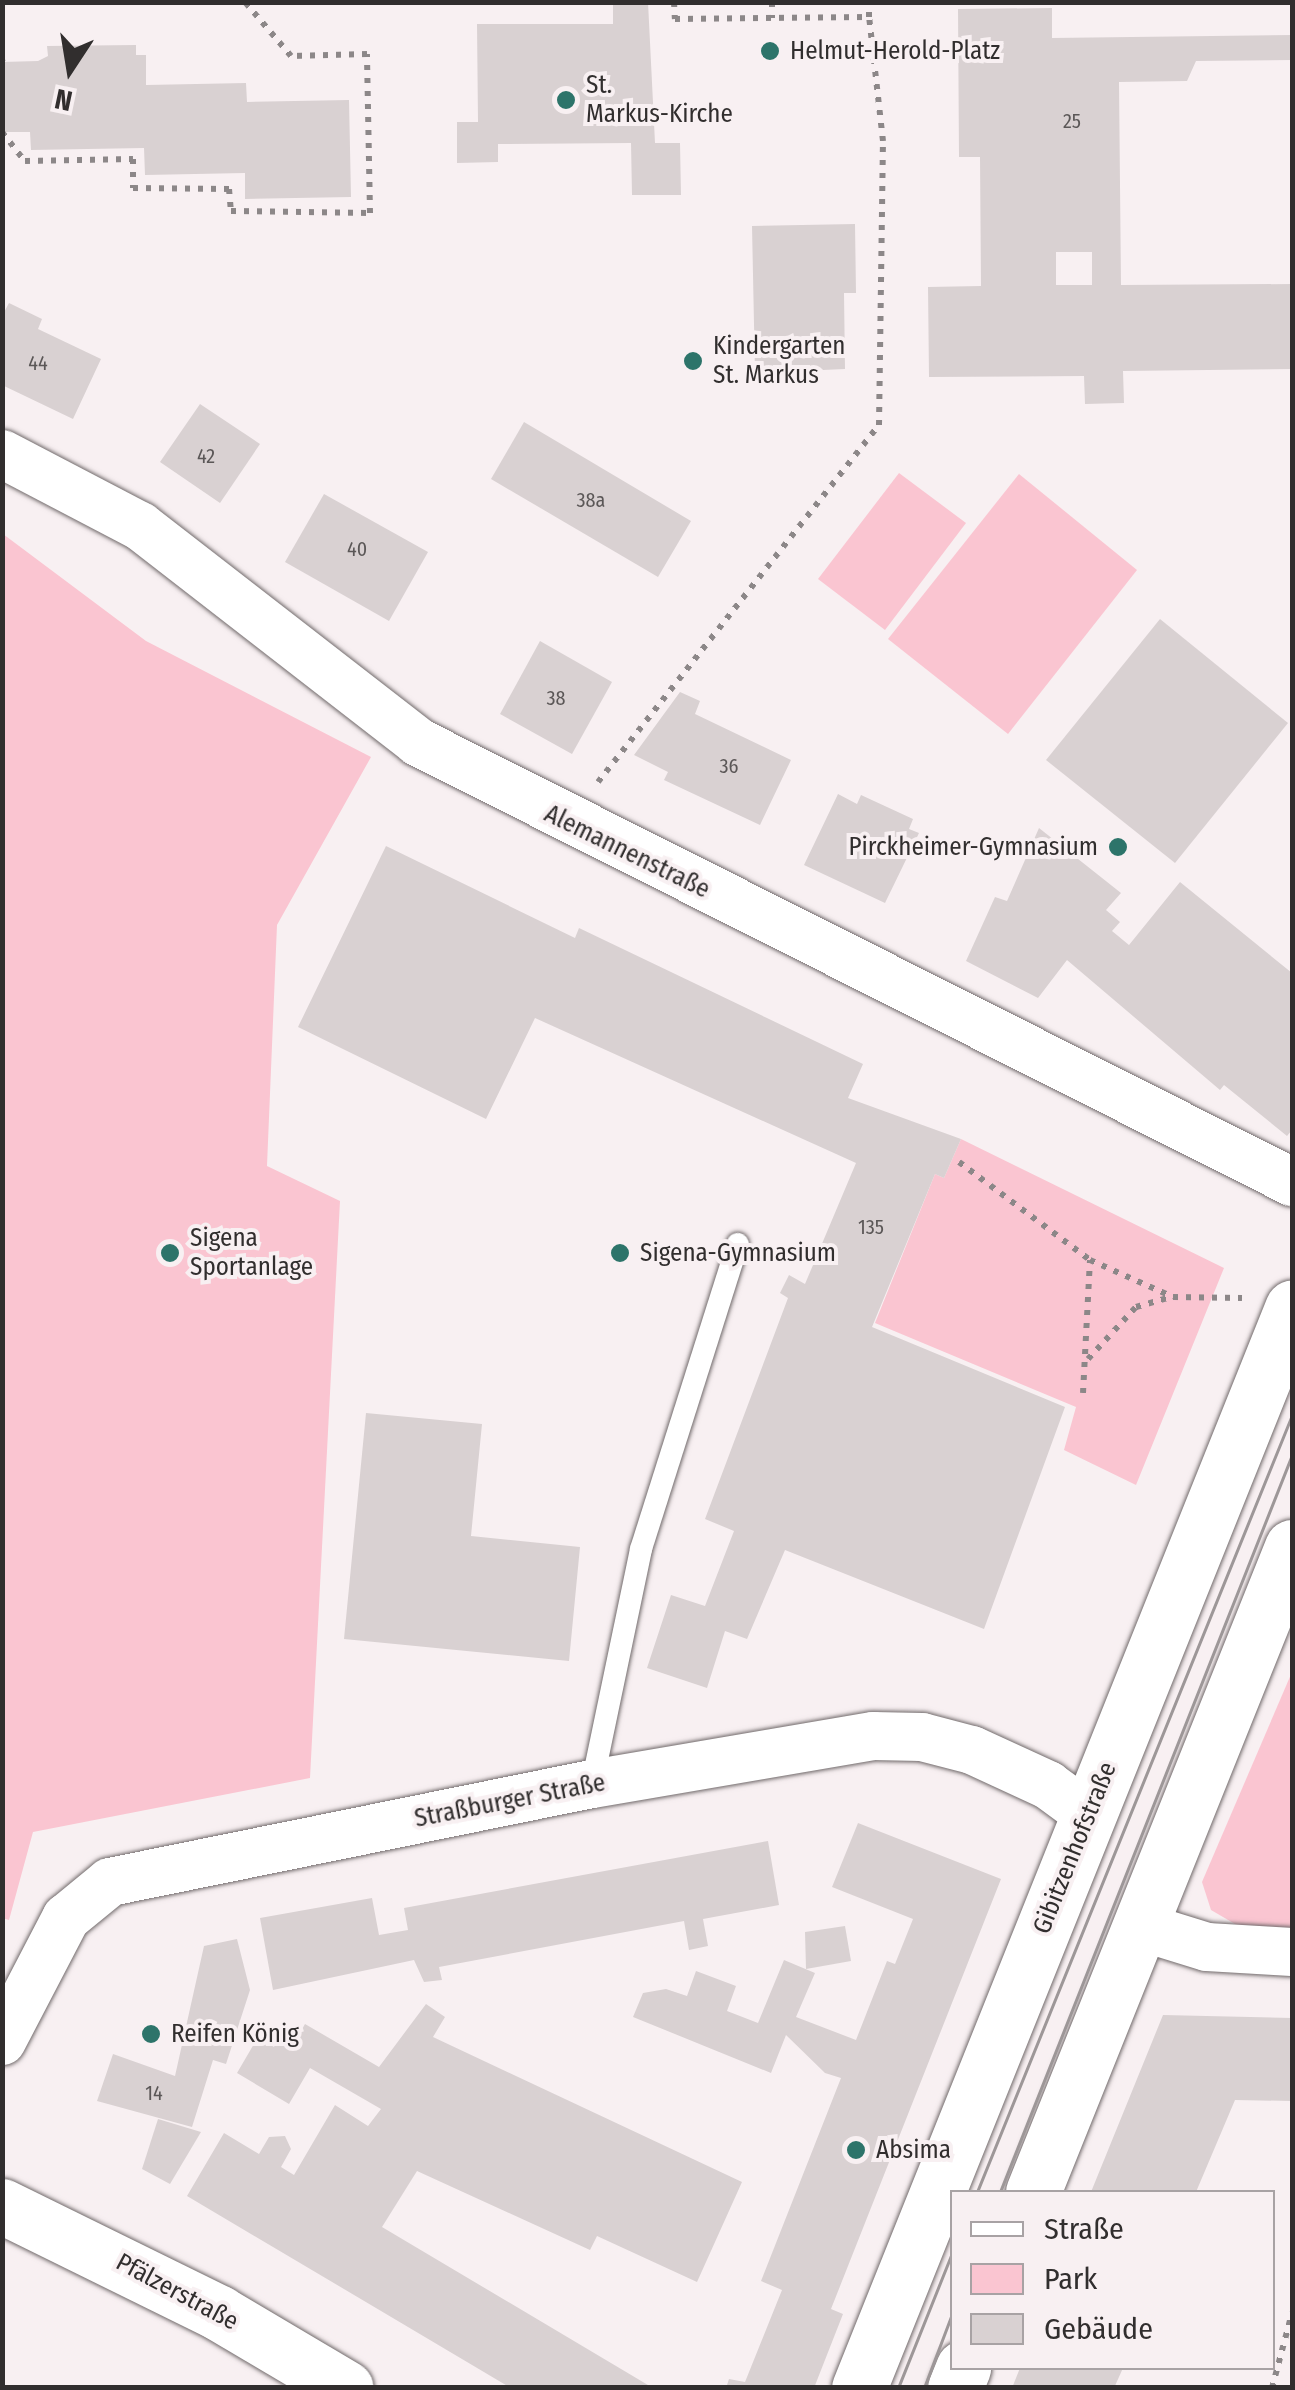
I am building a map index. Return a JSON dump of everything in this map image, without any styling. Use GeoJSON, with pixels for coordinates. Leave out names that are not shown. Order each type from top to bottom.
{"type":"FeatureCollection","features":[{"type":"Feature","properties":{"kind":"main road","name":"Gibitzenhofstraße"},"geometry":{"type":"LineString","coordinates":[[859,2388],[1089,1815],[1273,1303]]}},
{"type":"Feature","properties":{"kind":"main road"},"geometry":{"type":"LineString","coordinates":[[1034,2190],[1139,1926],[1276,1633],[1292,1547]]}},
{"type":"Feature","properties":{"kind":"main road","name":"Pfälzerstraße"},"geometry":{"type":"LineString","coordinates":[[2,2206],[219,2313],[346,2388]]}},
{"type":"Feature","properties":{"kind":"street","name":"Alemannenstraße"},"geometry":{"type":"LineString","coordinates":[[2,454],[140,526],[418,742],[566,822],[1292,1182]]}},
{"type":"Feature","properties":{"kind":"street","name":"Straßburger Straße"},"geometry":{"type":"LineString","coordinates":[[2,2041],[66,1918],[110,1882],[820,1741],[922,1737],[1018,1768],[1089,1815]]}},
{"type":"Feature","properties":{"kind":"street"},"geometry":{"type":"LineString","coordinates":[[1139,1926],[1207,1947],[1292,1952]]}},
{"type":"Feature","properties":{"kind":"lane"},"geometry":{"type":"LineString","coordinates":[[592,1784],[641,1549],[738,1244]]}},
{"type":"Feature","properties":{"kind":"path"},"geometry":{"type":"LineString","coordinates":[[2,132],[25,161],[132,159],[133,188],[229,188],[231,211],[370,213],[368,54],[291,56],[246,2]]}},
{"type":"Feature","properties":{"kind":"path"},"geometry":{"type":"LineString","coordinates":[[674,2],[675,19],[869,17]]}},
{"type":"Feature","properties":{"kind":"path"},"geometry":{"type":"LineString","coordinates":[[772,2],[772,18]]}},
{"type":"Feature","properties":{"kind":"path"},"geometry":{"type":"LineString","coordinates":[[566,822],[880,425],[883,141],[869,2]]}},
{"type":"Feature","properties":{"kind":"path"},"geometry":{"type":"LineString","coordinates":[[959,1162],[1090,1260],[1173,1297]]}},
{"type":"Feature","properties":{"kind":"path"},"geometry":{"type":"LineString","coordinates":[[1083,1393],[1090,1260]]}},
{"type":"Feature","properties":{"kind":"path"},"geometry":{"type":"LineString","coordinates":[[1086,1360],[1136,1307],[1173,1297],[1273,1303]]}},
{"type":"Feature","properties":{"kind":"path"},"geometry":{"type":"LineString","coordinates":[[1272,2388],[1292,2313]]}},
{"type":"Feature","properties":{"kind":"green space"},"geometry":{"type":"Polygon","coordinates":[[[899,473],[966,523],[885,630],[818,579],[899,473]]]}},
{"type":"Feature","properties":{"kind":"green space"},"geometry":{"type":"Polygon","coordinates":[[[1019,474],[1137,570],[1008,734],[888,639],[1019,474]]]}},
{"type":"Feature","properties":{"kind":"green space","name":"Sigena Sportanlage"},"geometry":{"type":"Polygon","coordinates":[[[3,534],[146,641],[371,757],[277,925],[267,1166],[340,1201],[310,1778],[33,1832],[9,1920],[2,1918],[3,534]]]}},
{"type":"Feature","properties":{"kind":"green space"},"geometry":{"type":"Polygon","coordinates":[[[961,1139],[1224,1268],[1136,1485],[1064,1450],[1076,1407],[875,1323],[935,1174],[944,1178],[961,1139]]]}},
{"type":"Feature","properties":{"kind":"green space"},"geometry":{"type":"Polygon","coordinates":[[[1292,1672],[1292,1935],[1247,1931],[1211,1910],[1202,1882],[1292,1672]]]}},
{"type":"Feature","properties":{"kind":"building","name":"St. Markus-Kirche"},"geometry":{"type":"Polygon","coordinates":[[[613,2],[648,2],[655,143],[680,143],[681,195],[632,195],[631,143],[498,144],[498,162],[457,163],[457,122],[478,122],[477,24],[613,24],[613,2]]]}},
{"type":"Feature","properties":{"kind":"building"},"geometry":{"type":"Polygon","coordinates":[[[1052,8],[1052,38],[1292,35],[1292,60],[1196,61],[1187,81],[1119,82],[1121,285],[1292,284],[1292,369],[1123,371],[1124,403],[1085,404],[1084,376],[929,377],[928,287],[981,286],[980,157],[959,157],[958,9],[1052,8]],[[1056,252],[1056,285],[1092,285],[1092,252],[1056,252]]]}},
{"type":"Feature","properties":{"kind":"building"},"geometry":{"type":"Polygon","coordinates":[[[136,45],[136,55],[146,55],[146,85],[246,83],[247,102],[349,100],[351,197],[245,199],[245,173],[145,175],[144,148],[31,150],[30,132],[2,132],[2,62],[38,61],[48,56],[47,46],[136,45]]]}},
{"type":"Feature","properties":{"kind":"building"},"geometry":{"type":"Polygon","coordinates":[[[855,224],[856,293],[844,293],[845,369],[755,373],[752,226],[855,224]]]}},
{"type":"Feature","properties":{"kind":"building"},"geometry":{"type":"Polygon","coordinates":[[[9,303],[42,319],[38,329],[101,359],[73,419],[2,385],[2,316],[9,303]]]}},
{"type":"Feature","properties":{"kind":"building"},"geometry":{"type":"Polygon","coordinates":[[[200,404],[260,444],[220,503],[160,462],[200,404]]]}},
{"type":"Feature","properties":{"kind":"building"},"geometry":{"type":"Polygon","coordinates":[[[524,422],[691,521],[658,577],[491,479],[524,422]]]}},
{"type":"Feature","properties":{"kind":"building"},"geometry":{"type":"Polygon","coordinates":[[[324,494],[428,552],[389,621],[285,562],[324,494]]]}},
{"type":"Feature","properties":{"kind":"building"},"geometry":{"type":"Polygon","coordinates":[[[1160,619],[1288,723],[1175,863],[1046,760],[1160,619]]]}},
{"type":"Feature","properties":{"kind":"building"},"geometry":{"type":"Polygon","coordinates":[[[540,641],[612,682],[572,754],[500,714],[540,641]]]}},
{"type":"Feature","properties":{"kind":"building"},"geometry":{"type":"Polygon","coordinates":[[[680,692],[700,701],[695,714],[791,760],[760,825],[664,780],[668,772],[634,755],[680,692]]]}},
{"type":"Feature","properties":{"kind":"building"},"geometry":{"type":"Polygon","coordinates":[[[838,794],[857,804],[861,795],[913,819],[909,829],[919,833],[885,903],[804,865],[838,794]]]}},
{"type":"Feature","properties":{"kind":"building"},"geometry":{"type":"Polygon","coordinates":[[[1039,828],[1121,893],[1106,910],[1120,922],[1112,931],[1129,945],[1180,882],[1292,973],[1292,1130],[1287,1136],[1224,1085],[1220,1090],[1067,960],[1038,998],[966,961],[995,897],[1007,901],[1039,828]]]}},
{"type":"Feature","properties":{"kind":"building"},"geometry":{"type":"Polygon","coordinates":[[[386,846],[575,938],[579,928],[863,1064],[848,1098],[961,1139],[944,1178],[935,1174],[872,1327],[1065,1407],[984,1629],[785,1550],[747,1639],[725,1631],[707,1688],[647,1668],[671,1595],[705,1606],[734,1531],[705,1519],[788,1298],[780,1293],[789,1275],[805,1284],[856,1163],[535,1018],[486,1119],[298,1027],[386,846]]]}},
{"type":"Feature","properties":{"kind":"building"},"geometry":{"type":"Polygon","coordinates":[[[366,1413],[482,1424],[471,1536],[580,1547],[569,1661],[344,1639],[366,1413]]]}},
{"type":"Feature","properties":{"kind":"building"},"geometry":{"type":"Polygon","coordinates":[[[858,1823],[1001,1879],[831,2309],[843,2314],[814,2388],[726,2388],[729,2379],[745,2382],[782,2290],[761,2281],[841,2078],[825,2073],[786,2035],[771,2073],[633,2017],[643,1993],[666,1989],[687,1996],[696,1971],[736,1986],[727,2011],[758,2023],[784,1960],[815,1973],[796,2017],[856,2040],[887,1961],[895,1964],[913,1919],[832,1887],[858,1823]]]}},
{"type":"Feature","properties":{"kind":"building"},"geometry":{"type":"Polygon","coordinates":[[[768,1841],[779,1905],[703,1919],[708,1946],[689,1950],[684,1921],[439,1967],[442,1980],[424,1982],[414,1960],[273,1990],[260,1918],[372,1898],[379,1935],[408,1930],[404,1908],[768,1841]]]}},
{"type":"Feature","properties":{"kind":"building"},"geometry":{"type":"Polygon","coordinates":[[[845,1926],[851,1961],[806,1969],[805,1932],[845,1926]]]}},
{"type":"Feature","properties":{"kind":"building"},"geometry":{"type":"Polygon","coordinates":[[[237,1939],[250,1990],[226,2064],[213,2060],[192,2127],[97,2101],[113,2054],[175,2076],[204,1946],[237,1939]]]}},
{"type":"Feature","properties":{"kind":"building"},"geometry":{"type":"Polygon","coordinates":[[[426,2004],[445,2017],[433,2037],[742,2182],[697,2282],[597,2236],[590,2250],[417,2171],[382,2227],[653,2388],[511,2388],[187,2196],[224,2133],[259,2154],[269,2137],[285,2136],[291,2149],[281,2167],[294,2175],[335,2105],[368,2126],[381,2109],[310,2068],[289,2104],[237,2073],[258,2037],[274,2047],[280,2035],[294,2043],[305,2024],[379,2067],[426,2004]]]}},
{"type":"Feature","properties":{"kind":"building"},"geometry":{"type":"Polygon","coordinates":[[[1163,2015],[1292,2018],[1292,2101],[1235,2100],[1197,2190],[1092,2190],[1163,2015]]]}},
{"type":"Feature","properties":{"kind":"building"},"geometry":{"type":"Polygon","coordinates":[[[158,2119],[201,2132],[170,2184],[142,2169],[158,2119]]]}},
{"type":"Feature","properties":{"kind":"building"},"geometry":{"type":"Polygon","coordinates":[[[1019,2370],[1122,2370],[1114,2388],[1012,2388],[1019,2370]]]}},
{"type":"Feature","properties":{"kind":"tram line"},"geometry":{"type":"LineString","coordinates":[[978,2190],[1292,1415]]}},
{"type":"Feature","properties":{"kind":"tram line"},"geometry":{"type":"LineString","coordinates":[[1001,2190],[1292,1455]]}},
{"type":"Feature","properties":{"kind":"tram line"},"geometry":{"type":"LineString","coordinates":[[898,2388],[950,2258]]}},
{"type":"Feature","properties":{"kind":"tram line"},"geometry":{"type":"LineString","coordinates":[[924,2388],[950,2319]]}},
{"type":"Feature","properties":{"kind":"place","name":"Helmut-Herold-Platz"},"geometry":{"type":"Point","coordinates":[770,51]}},
{"type":"Feature","properties":{"kind":"place","name":"St. Markus-Kirche"},"geometry":{"type":"Point","coordinates":[566,100]}},
{"type":"Feature","properties":{"kind":"place","name":"Kindergarten St. Markus"},"geometry":{"type":"Point","coordinates":[693,361]}},
{"type":"Feature","properties":{"kind":"place","name":"Pirckheimer-Gymnasium"},"geometry":{"type":"Point","coordinates":[1118,847]}},
{"type":"Feature","properties":{"kind":"place","name":"Sigena Sportanlage"},"geometry":{"type":"Point","coordinates":[170,1253]}},
{"type":"Feature","properties":{"kind":"place","name":"Sigena-Gymnasium"},"geometry":{"type":"Point","coordinates":[620,1253]}},
{"type":"Feature","properties":{"kind":"place","name":"Reifen König"},"geometry":{"type":"Point","coordinates":[151,2034]}},
{"type":"Feature","properties":{"kind":"place","name":"Absima"},"geometry":{"type":"Point","coordinates":[856,2150]}}]}
